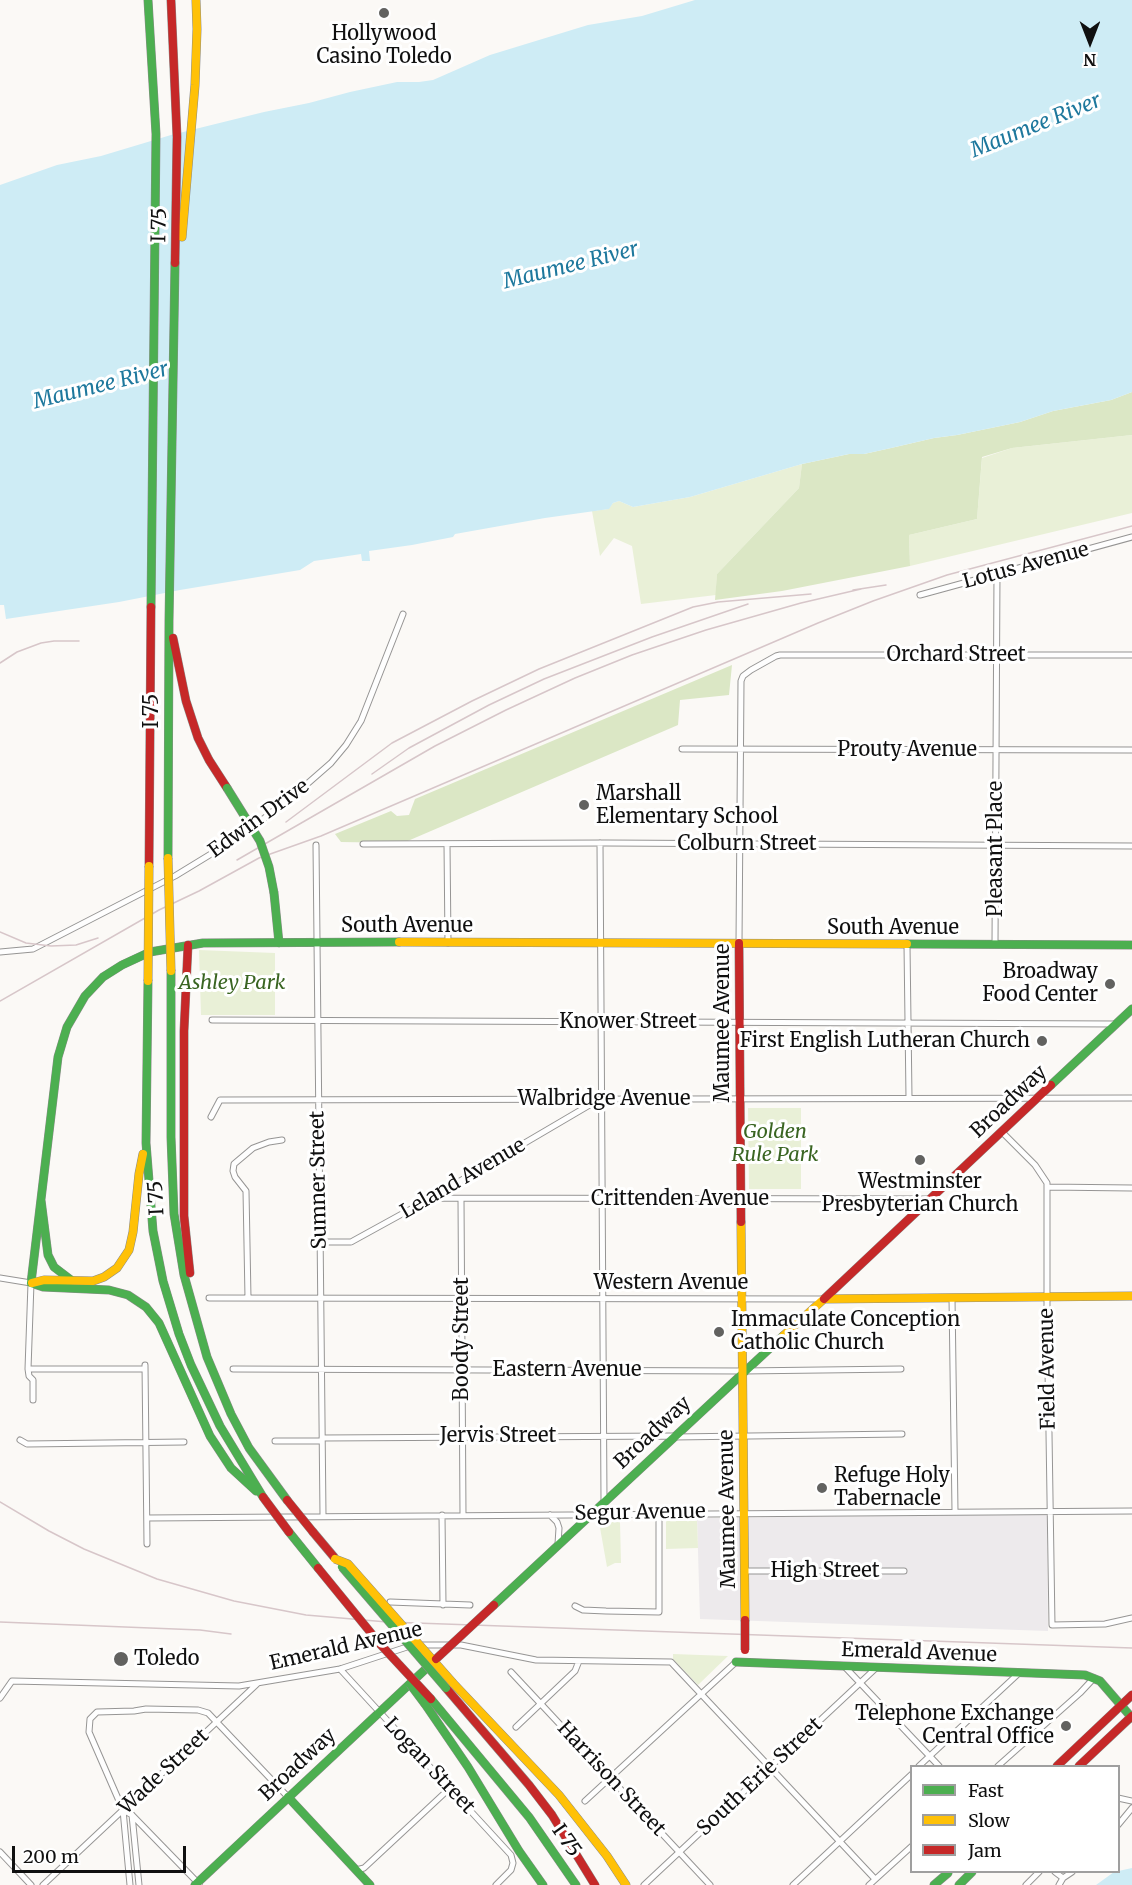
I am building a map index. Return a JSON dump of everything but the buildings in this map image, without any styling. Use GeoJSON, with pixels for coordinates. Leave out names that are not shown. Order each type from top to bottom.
{"type":"FeatureCollection","features":[{"type":"Feature","properties":{"kind":"main road","name":"I 75"},"geometry":{"type":"LineString","coordinates":[[148,0],[154,92],[156,201],[146,1143],[153,1231],[163,1281],[191,1365],[220,1426],[263,1497],[380,1644],[529,1816],[576,1885]]}},
{"type":"Feature","properties":{"kind":"main road","name":"I 75"},"geometry":{"type":"LineString","coordinates":[[171,0],[177,137],[169,621],[168,858],[171,1137],[174,1214],[184,1275],[204,1346],[231,1414],[249,1448],[286,1500],[334,1558],[450,1686],[529,1785],[552,1815],[595,1884]]}},
{"type":"Feature","properties":{"kind":"main road"},"geometry":{"type":"LineString","coordinates":[[175,311],[195,85],[196,0]]}},
{"type":"Feature","properties":{"kind":"main road"},"geometry":{"type":"LineString","coordinates":[[169,621],[186,701],[198,738],[209,760],[260,841],[269,867],[279,943]]}},
{"type":"Feature","properties":{"kind":"main road","name":"South Avenue"},"geometry":{"type":"LineString","coordinates":[[31,1283],[58,1057],[67,1027],[93,986],[122,965],[150,952],[188,945],[317,942],[1132,945]]}},
{"type":"Feature","properties":{"kind":"main road","name":"Maumee Avenue"},"geometry":{"type":"LineString","coordinates":[[736,1662],[745,1650],[740,944]]}},
{"type":"Feature","properties":{"kind":"main road"},"geometry":{"type":"LineString","coordinates":[[188,945],[184,1031],[184,1216],[190,1273],[204,1346]]}},
{"type":"Feature","properties":{"kind":"main road","name":"Broadway"},"geometry":{"type":"LineString","coordinates":[[196,1884],[673,1436],[824,1299],[1132,1010]]}},
{"type":"Feature","properties":{"kind":"main road"},"geometry":{"type":"LineString","coordinates":[[31,1283],[44,1280],[93,1281],[112,1274],[123,1262],[129,1250],[133,1232],[139,1174],[146,1143]]}},
{"type":"Feature","properties":{"kind":"main road"},"geometry":{"type":"LineString","coordinates":[[41,1200],[48,1256],[54,1267],[74,1281]]}},
{"type":"Feature","properties":{"kind":"main road"},"geometry":{"type":"LineString","coordinates":[[31,1283],[43,1287],[109,1290],[128,1295],[146,1307],[159,1323],[210,1436],[231,1468],[263,1497]]}},
{"type":"Feature","properties":{"kind":"main road","name":"Western Avenue"},"geometry":{"type":"LineString","coordinates":[[824,1299],[1132,1296]]}},
{"type":"Feature","properties":{"kind":"main road","name":"Emerald Avenue"},"geometry":{"type":"LineString","coordinates":[[736,1662],[1085,1676],[1097,1679]]}},
{"type":"Feature","properties":{"kind":"main road"},"geometry":{"type":"LineString","coordinates":[[1081,1765],[1132,1717],[1097,1679]]}},
{"type":"Feature","properties":{"kind":"main road"},"geometry":{"type":"LineString","coordinates":[[450,1686],[560,1795],[607,1856],[626,1885]]}},
{"type":"Feature","properties":{"kind":"main road"},"geometry":{"type":"LineString","coordinates":[[1059,1765],[1132,1695]]}},
{"type":"Feature","properties":{"kind":"main road"},"geometry":{"type":"LineString","coordinates":[[428,1701],[524,1860],[543,1885]]}},
{"type":"Feature","properties":{"kind":"main road"},"geometry":{"type":"LineString","coordinates":[[288,1797],[370,1885]]}},
{"type":"Feature","properties":{"kind":"main road"},"geometry":{"type":"LineString","coordinates":[[935,1885],[948,1873]]}},
{"type":"Feature","properties":{"kind":"street","name":"Lotus Avenue"},"geometry":{"type":"LineString","coordinates":[[920,595],[1132,537]]}},
{"type":"Feature","properties":{"kind":"street","name":"Pleasant Place"},"geometry":{"type":"LineString","coordinates":[[995,944],[997,573]]}},
{"type":"Feature","properties":{"kind":"street","name":"Edwin Drive"},"geometry":{"type":"LineString","coordinates":[[0,952],[33,949],[228,846],[331,764],[362,721],[403,614]]}},
{"type":"Feature","properties":{"kind":"street","name":"Orchard Street"},"geometry":{"type":"LineString","coordinates":[[780,655],[1132,655]]}},
{"type":"Feature","properties":{"kind":"street","name":"Maumee Avenue"},"geometry":{"type":"LineString","coordinates":[[740,944],[741,681],[743,676],[751,670],[780,655]]}},
{"type":"Feature","properties":{"kind":"street","name":"Prouty Avenue"},"geometry":{"type":"LineString","coordinates":[[682,749],[1132,750]]}},
{"type":"Feature","properties":{"kind":"street"},"geometry":{"type":"LineString","coordinates":[[600,843],[604,1502]]}},
{"type":"Feature","properties":{"kind":"street","name":"Colburn Street"},"geometry":{"type":"LineString","coordinates":[[363,844],[1132,846]]}},
{"type":"Feature","properties":{"kind":"street"},"geometry":{"type":"LineString","coordinates":[[447,844],[448,943]]}},
{"type":"Feature","properties":{"kind":"street","name":"Sumner Street"},"geometry":{"type":"LineString","coordinates":[[316,845],[323,1515]]}},
{"type":"Feature","properties":{"kind":"street"},"geometry":{"type":"LineString","coordinates":[[907,945],[909,1098]]}},
{"type":"Feature","properties":{"kind":"street","name":"Knower Street"},"geometry":{"type":"LineString","coordinates":[[212,1020],[1116,1024]]}},
{"type":"Feature","properties":{"kind":"street","name":"Walbridge Avenue"},"geometry":{"type":"LineString","coordinates":[[211,1117],[220,1100],[1132,1098]]}},
{"type":"Feature","properties":{"kind":"street","name":"Leland Avenue"},"geometry":{"type":"LineString","coordinates":[[320,1242],[351,1242],[432,1198],[601,1099]]}},
{"type":"Feature","properties":{"kind":"street"},"geometry":{"type":"LineString","coordinates":[[1002,1132],[1035,1165],[1046,1180],[1048,1187],[1132,1188]]}},
{"type":"Feature","properties":{"kind":"street"},"geometry":{"type":"LineString","coordinates":[[248,1299],[246,1191],[235,1177],[234,1164],[253,1148],[282,1140]]}},
{"type":"Feature","properties":{"kind":"street","name":"Field Avenue"},"geometry":{"type":"LineString","coordinates":[[1048,1187],[1047,1298],[1052,1625],[1105,1624],[1132,1618]]}},
{"type":"Feature","properties":{"kind":"street","name":"Crittenden Avenue"},"geometry":{"type":"LineString","coordinates":[[432,1198],[929,1199]]}},
{"type":"Feature","properties":{"kind":"street","name":"Boody Street"},"geometry":{"type":"LineString","coordinates":[[461,1199],[463,1515]]}},
{"type":"Feature","properties":{"kind":"street"},"geometry":{"type":"LineString","coordinates":[[0,1278],[31,1283]]}},
{"type":"Feature","properties":{"kind":"street","name":"South Avenue"},"geometry":{"type":"LineString","coordinates":[[31,1283],[29,1372],[33,1380],[33,1400]]}},
{"type":"Feature","properties":{"kind":"street","name":"Western Avenue"},"geometry":{"type":"LineString","coordinates":[[209,1298],[824,1299]]}},
{"type":"Feature","properties":{"kind":"street"},"geometry":{"type":"LineString","coordinates":[[952,1298],[955,1511]]}},
{"type":"Feature","properties":{"kind":"street"},"geometry":{"type":"LineString","coordinates":[[29,1372],[145,1367],[147,1544]]}},
{"type":"Feature","properties":{"kind":"street","name":"Eastern Avenue"},"geometry":{"type":"LineString","coordinates":[[232,1369],[743,1371],[901,1369]]}},
{"type":"Feature","properties":{"kind":"street","name":"Jervis Street"},"geometry":{"type":"LineString","coordinates":[[275,1441],[462,1437],[902,1434]]}},
{"type":"Feature","properties":{"kind":"street"},"geometry":{"type":"LineString","coordinates":[[20,1440],[27,1444],[184,1442]]}},
{"type":"Feature","properties":{"kind":"street","name":"Segur Avenue"},"geometry":{"type":"LineString","coordinates":[[147,1518],[1132,1511]]}},
{"type":"Feature","properties":{"kind":"street"},"geometry":{"type":"LineString","coordinates":[[575,1606],[583,1610],[659,1612],[659,1513]]}},
{"type":"Feature","properties":{"kind":"street"},"geometry":{"type":"LineString","coordinates":[[549,1514],[560,1528],[558,1544]]}},
{"type":"Feature","properties":{"kind":"street"},"geometry":{"type":"LineString","coordinates":[[442,1515],[443,1605]]}},
{"type":"Feature","properties":{"kind":"street","name":"High Street"},"geometry":{"type":"LineString","coordinates":[[745,1571],[904,1571]]}},
{"type":"Feature","properties":{"kind":"street"},"geometry":{"type":"LineString","coordinates":[[390,1602],[470,1605]]}},
{"type":"Feature","properties":{"kind":"street","name":"Emerald Avenue"},"geometry":{"type":"LineString","coordinates":[[0,1698],[12,1681],[224,1687],[258,1683],[340,1669],[412,1646],[437,1644],[472,1646],[536,1660],[671,1662],[700,1693]]}},
{"type":"Feature","properties":{"kind":"street"},"geometry":{"type":"LineString","coordinates":[[516,1727],[575,1671],[579,1661]]}},
{"type":"Feature","properties":{"kind":"street"},"geometry":{"type":"LineString","coordinates":[[585,1801],[736,1662]]}},
{"type":"Feature","properties":{"kind":"street"},"geometry":{"type":"LineString","coordinates":[[845,1667],[937,1765]]}},
{"type":"Feature","properties":{"kind":"street","name":"South Erie Street"},"geometry":{"type":"LineString","coordinates":[[644,1885],[876,1668]]}},
{"type":"Feature","properties":{"kind":"street","name":"Logan Street"},"geometry":{"type":"LineString","coordinates":[[340,1669],[509,1852],[513,1865],[509,1873],[496,1885]]}},
{"type":"Feature","properties":{"kind":"street","name":"Harrison Street"},"geometry":{"type":"LineString","coordinates":[[511,1672],[710,1885]]}},
{"type":"Feature","properties":{"kind":"street"},"geometry":{"type":"LineString","coordinates":[[921,1765],[1018,1674]]}},
{"type":"Feature","properties":{"kind":"street"},"geometry":{"type":"LineString","coordinates":[[1000,1765],[1097,1679]]}},
{"type":"Feature","properties":{"kind":"street","name":"Wade Street"},"geometry":{"type":"LineString","coordinates":[[43,1885],[258,1683]]}},
{"type":"Feature","properties":{"kind":"street"},"geometry":{"type":"LineString","coordinates":[[700,1693],[875,1879]]}},
{"type":"Feature","properties":{"kind":"street"},"geometry":{"type":"LineString","coordinates":[[130,1885],[123,1810],[89,1732],[89,1722],[94,1714],[102,1711],[198,1710],[208,1713],[288,1797]]}},
{"type":"Feature","properties":{"kind":"street"},"geometry":{"type":"LineString","coordinates":[[793,1885],[910,1776]]}},
{"type":"Feature","properties":{"kind":"street"},"geometry":{"type":"LineString","coordinates":[[356,1870],[364,1869],[450,1788]]}},
{"type":"Feature","properties":{"kind":"street"},"geometry":{"type":"LineString","coordinates":[[1120,1824],[1132,1808]]}},
{"type":"Feature","properties":{"kind":"street"},"geometry":{"type":"LineString","coordinates":[[123,1810],[132,1815],[196,1884]]}},
{"type":"Feature","properties":{"kind":"street"},"geometry":{"type":"LineString","coordinates":[[132,1815],[139,1885]]}},
{"type":"Feature","properties":{"kind":"street"},"geometry":{"type":"LineString","coordinates":[[869,1885],[910,1848]]}},
{"type":"Feature","properties":{"kind":"street"},"geometry":{"type":"LineString","coordinates":[[0,1852],[31,1885]]}},
{"type":"Feature","properties":{"kind":"street"},"geometry":{"type":"LineString","coordinates":[[1026,1885],[1038,1873]]}},
{"type":"Feature","properties":{"kind":"street"},"geometry":{"type":"LineString","coordinates":[[1056,1873],[1063,1878]]}},
{"type":"Feature","properties":{"kind":"street"},"geometry":{"type":"LineString","coordinates":[[1059,1885],[1063,1878],[1070,1873]]}},
{"type":"Feature","properties":{"kind":"shaded area"},"geometry":{"type":"Polygon","coordinates":[[[1047,1514],[1048,1631],[700,1619],[697,1518],[1047,1514]]]}},
{"type":"Feature","properties":{"kind":"green space"},"geometry":{"type":"Polygon","coordinates":[[[1132,392],[1132,435],[1012,448],[982,457],[977,519],[909,535],[910,566],[782,591],[715,600],[717,574],[799,488],[802,464],[849,454],[864,454],[1020,422],[1053,411],[1111,400],[1132,392]]]}},
{"type":"Feature","properties":{"kind":"green space"},"geometry":{"type":"Polygon","coordinates":[[[1132,435],[1132,513],[910,566],[909,535],[977,519],[982,458],[1012,448],[1132,435]]]}},
{"type":"Feature","properties":{"kind":"green space"},"geometry":{"type":"Polygon","coordinates":[[[802,464],[799,488],[717,574],[716,595],[641,604],[632,546],[614,538],[600,556],[592,511],[608,509],[613,503],[619,501],[633,507],[690,497],[802,464]]]}},
{"type":"Feature","properties":{"kind":"green space"},"geometry":{"type":"Polygon","coordinates":[[[732,665],[729,695],[680,700],[678,725],[403,843],[341,842],[335,834],[391,811],[397,816],[409,815],[415,799],[732,665]]]}},
{"type":"Feature","properties":{"kind":"green space","name":"Ashley Park"},"geometry":{"type":"Polygon","coordinates":[[[199,950],[275,953],[275,1015],[201,1015],[199,950]]]}},
{"type":"Feature","properties":{"kind":"green space","name":"Golden Rule Park"},"geometry":{"type":"Polygon","coordinates":[[[748,1108],[801,1108],[801,1189],[749,1189],[748,1108]]]}},
{"type":"Feature","properties":{"kind":"green space"},"geometry":{"type":"Polygon","coordinates":[[[666,1521],[697,1521],[698,1548],[666,1549],[666,1521]]]}},
{"type":"Feature","properties":{"kind":"green space"},"geometry":{"type":"Polygon","coordinates":[[[599,1522],[620,1522],[621,1563],[607,1567],[599,1522]]]}},
{"type":"Feature","properties":{"kind":"green space"},"geometry":{"type":"Polygon","coordinates":[[[673,1654],[728,1656],[698,1685],[673,1659],[673,1654]]]}},
{"type":"Feature","properties":{"kind":"water","name":"Maumee River"},"geometry":{"type":"Polygon","coordinates":[[[695,0],[1132,0],[1132,392],[1111,400],[1053,411],[1020,422],[864,454],[849,454],[802,464],[690,497],[633,507],[619,501],[613,503],[609,509],[545,518],[455,534],[453,537],[412,545],[369,551],[370,561],[362,561],[361,554],[314,561],[300,570],[119,602],[6,619],[4,605],[0,605],[0,185],[57,165],[101,156],[171,135],[264,112],[397,82],[433,80],[490,55],[588,25],[642,16],[695,0]]]}},
{"type":"Feature","properties":{"kind":"water"},"geometry":{"type":"Polygon","coordinates":[[[1132,1868],[1132,1885],[1096,1885],[1113,1873],[1120,1873],[1120,1871],[1132,1868]]]}},
{"type":"Feature","properties":{"kind":"railway"},"geometry":{"type":"LineString","coordinates":[[0,1001],[159,910],[259,858],[321,836],[818,623],[947,575],[1132,526]]}},
{"type":"Feature","properties":{"kind":"railway"},"geometry":{"type":"LineString","coordinates":[[853,590],[886,585]]}},
{"type":"Feature","properties":{"kind":"railway"},"geometry":{"type":"LineString","coordinates":[[237,860],[435,746],[575,678],[632,655],[706,630],[801,603],[861,589]]}},
{"type":"Feature","properties":{"kind":"railway"},"geometry":{"type":"LineString","coordinates":[[286,822],[392,743],[539,669],[693,607],[718,602],[811,594]]}},
{"type":"Feature","properties":{"kind":"railway"},"geometry":{"type":"LineString","coordinates":[[372,774],[409,748],[489,705],[544,679],[652,637],[748,604]]}},
{"type":"Feature","properties":{"kind":"railway"},"geometry":{"type":"LineString","coordinates":[[0,663],[17,652],[41,643],[79,641]]}},
{"type":"Feature","properties":{"kind":"railway"},"geometry":{"type":"LineString","coordinates":[[0,932],[26,943],[51,946],[76,945],[98,938]]}},
{"type":"Feature","properties":{"kind":"railway"},"geometry":{"type":"LineString","coordinates":[[0,1502],[84,1549],[157,1579],[234,1601],[306,1615],[387,1622],[1132,1648]]}},
{"type":"Feature","properties":{"kind":"railway"},"geometry":{"type":"LineString","coordinates":[[0,1622],[200,1630],[231,1634]]}},
{"type":"Feature","properties":{"kind":"traffic: fast"},"geometry":{"type":"LineString","coordinates":[[148,0],[156,134],[151,607]]}},
{"type":"Feature","properties":{"kind":"traffic: fast"},"geometry":{"type":"LineString","coordinates":[[168,858],[175,263]]}},
{"type":"Feature","properties":{"kind":"traffic: fast"},"geometry":{"type":"LineString","coordinates":[[227,788],[260,841],[269,867],[274,893]]}},
{"type":"Feature","properties":{"kind":"traffic: fast"},"geometry":{"type":"LineString","coordinates":[[274,893],[279,943]]}},
{"type":"Feature","properties":{"kind":"traffic: fast"},"geometry":{"type":"LineString","coordinates":[[31,1283],[58,1057],[67,1027],[85,996],[103,977],[150,952],[203,943],[399,942]]}},
{"type":"Feature","properties":{"kind":"traffic: fast"},"geometry":{"type":"LineString","coordinates":[[907,944],[1132,945]]}},
{"type":"Feature","properties":{"kind":"traffic: fast"},"geometry":{"type":"LineString","coordinates":[[171,971],[171,1137],[174,1214],[184,1275],[207,1357],[231,1414],[249,1448],[287,1500]]}},
{"type":"Feature","properties":{"kind":"traffic: fast"},"geometry":{"type":"LineString","coordinates":[[148,981],[146,1143],[153,1231],[163,1281],[191,1365],[220,1426],[263,1497]]}},
{"type":"Feature","properties":{"kind":"traffic: fast"},"geometry":{"type":"LineString","coordinates":[[1051,1085],[1132,1009]]}},
{"type":"Feature","properties":{"kind":"traffic: fast"},"geometry":{"type":"LineString","coordinates":[[41,1200],[48,1255],[54,1267],[71,1280]]}},
{"type":"Feature","properties":{"kind":"traffic: fast"},"geometry":{"type":"LineString","coordinates":[[31,1283],[43,1287],[109,1290],[128,1295],[146,1307],[159,1323],[210,1436],[231,1468],[256,1491]]}},
{"type":"Feature","properties":{"kind":"traffic: fast"},"geometry":{"type":"LineString","coordinates":[[494,1605],[783,1336]]}},
{"type":"Feature","properties":{"kind":"traffic: fast"},"geometry":{"type":"LineString","coordinates":[[289,1532],[318,1568]]}},
{"type":"Feature","properties":{"kind":"traffic: fast"},"geometry":{"type":"LineString","coordinates":[[342,1567],[446,1688]]}},
{"type":"Feature","properties":{"kind":"traffic: fast"},"geometry":{"type":"LineString","coordinates":[[736,1662],[1085,1675],[1100,1681],[1132,1718]]}},
{"type":"Feature","properties":{"kind":"traffic: fast"},"geometry":{"type":"LineString","coordinates":[[195,1885],[431,1664]]}},
{"type":"Feature","properties":{"kind":"traffic: fast"},"geometry":{"type":"LineString","coordinates":[[410,1684],[425,1704]]}},
{"type":"Feature","properties":{"kind":"traffic: fast"},"geometry":{"type":"LineString","coordinates":[[431,1699],[529,1817],[576,1885]]}},
{"type":"Feature","properties":{"kind":"traffic: fast"},"geometry":{"type":"LineString","coordinates":[[425,1704],[543,1885]]}},
{"type":"Feature","properties":{"kind":"traffic: fast"},"geometry":{"type":"LineString","coordinates":[[288,1797],[370,1885]]}},
{"type":"Feature","properties":{"kind":"traffic: fast"},"geometry":{"type":"LineString","coordinates":[[934,1885],[948,1873]]}},
{"type":"Feature","properties":{"kind":"traffic: fast"},"geometry":{"type":"LineString","coordinates":[[959,1885],[971,1873]]}},
{"type":"Feature","properties":{"kind":"traffic: slow"},"geometry":{"type":"LineString","coordinates":[[182,237],[195,85],[196,0]]}},
{"type":"Feature","properties":{"kind":"traffic: slow"},"geometry":{"type":"LineString","coordinates":[[168,858],[171,971]]}},
{"type":"Feature","properties":{"kind":"traffic: slow"},"geometry":{"type":"LineString","coordinates":[[148,981],[149,866]]}},
{"type":"Feature","properties":{"kind":"traffic: slow"},"geometry":{"type":"LineString","coordinates":[[399,942],[907,944]]}},
{"type":"Feature","properties":{"kind":"traffic: slow"},"geometry":{"type":"LineString","coordinates":[[32,1283],[44,1280],[93,1281],[117,1268],[129,1250],[143,1154]]}},
{"type":"Feature","properties":{"kind":"traffic: slow"},"geometry":{"type":"LineString","coordinates":[[741,1222],[745,1620]]}},
{"type":"Feature","properties":{"kind":"traffic: slow"},"geometry":{"type":"LineString","coordinates":[[783,1336],[824,1299],[1132,1296]]}},
{"type":"Feature","properties":{"kind":"traffic: slow"},"geometry":{"type":"LineString","coordinates":[[335,1559],[348,1564],[453,1683]]}},
{"type":"Feature","properties":{"kind":"traffic: slow"},"geometry":{"type":"LineString","coordinates":[[453,1683],[559,1795],[607,1856],[626,1885]]}},
{"type":"Feature","properties":{"kind":"traffic: jam"},"geometry":{"type":"LineString","coordinates":[[171,0],[177,137],[175,263]]}},
{"type":"Feature","properties":{"kind":"traffic: jam"},"geometry":{"type":"LineString","coordinates":[[149,866],[151,607]]}},
{"type":"Feature","properties":{"kind":"traffic: jam"},"geometry":{"type":"LineString","coordinates":[[173,638],[186,701],[198,738],[227,788]]}},
{"type":"Feature","properties":{"kind":"traffic: jam"},"geometry":{"type":"LineString","coordinates":[[739,943],[741,1222]]}},
{"type":"Feature","properties":{"kind":"traffic: jam"},"geometry":{"type":"LineString","coordinates":[[188,945],[184,1031],[184,1216],[190,1273]]}},
{"type":"Feature","properties":{"kind":"traffic: jam"},"geometry":{"type":"LineString","coordinates":[[824,1299],[1051,1085]]}},
{"type":"Feature","properties":{"kind":"traffic: jam"},"geometry":{"type":"LineString","coordinates":[[263,1497],[289,1532]]}},
{"type":"Feature","properties":{"kind":"traffic: jam"},"geometry":{"type":"LineString","coordinates":[[287,1500],[313,1532]]}},
{"type":"Feature","properties":{"kind":"traffic: jam"},"geometry":{"type":"LineString","coordinates":[[313,1532],[334,1557]]}},
{"type":"Feature","properties":{"kind":"traffic: jam"},"geometry":{"type":"LineString","coordinates":[[318,1568],[380,1644],[431,1699]]}},
{"type":"Feature","properties":{"kind":"traffic: jam"},"geometry":{"type":"LineString","coordinates":[[436,1659],[494,1605]]}},
{"type":"Feature","properties":{"kind":"traffic: jam"},"geometry":{"type":"LineString","coordinates":[[745,1620],[745,1650]]}},
{"type":"Feature","properties":{"kind":"traffic: jam"},"geometry":{"type":"LineString","coordinates":[[446,1688],[552,1815],[595,1885]]}},
{"type":"Feature","properties":{"kind":"traffic: jam"},"geometry":{"type":"LineString","coordinates":[[1058,1765],[1132,1695]]}},
{"type":"Feature","properties":{"kind":"traffic: jam"},"geometry":{"type":"LineString","coordinates":[[1080,1765],[1132,1716]]}},
{"type":"Feature","properties":{"kind":"place","name":"Hollywood Casino Toledo"},"geometry":{"type":"Point","coordinates":[384,13]}},
{"type":"Feature","properties":{"kind":"place","name":"Marshall Elementary School"},"geometry":{"type":"Point","coordinates":[584,805]}},
{"type":"Feature","properties":{"kind":"place","name":"Broadway Food Center"},"geometry":{"type":"Point","coordinates":[1110,984]}},
{"type":"Feature","properties":{"kind":"place","name":"First English Lutheran Church"},"geometry":{"type":"Point","coordinates":[1042,1041]}},
{"type":"Feature","properties":{"kind":"place","name":"Westminster Presbyterian Church"},"geometry":{"type":"Point","coordinates":[920,1160]}},
{"type":"Feature","properties":{"kind":"place","name":"Immaculate Conception Catholic Church"},"geometry":{"type":"Point","coordinates":[719,1332]}},
{"type":"Feature","properties":{"kind":"place","name":"Refuge Holy Tabernacle"},"geometry":{"type":"Point","coordinates":[822,1488]}},
{"type":"Feature","properties":{"kind":"place","name":"Toledo"},"geometry":{"type":"Point","coordinates":[121,1659]}},
{"type":"Feature","properties":{"kind":"place","name":"Telephone Exchange Central Office"},"geometry":{"type":"Point","coordinates":[1066,1726]}}]}
